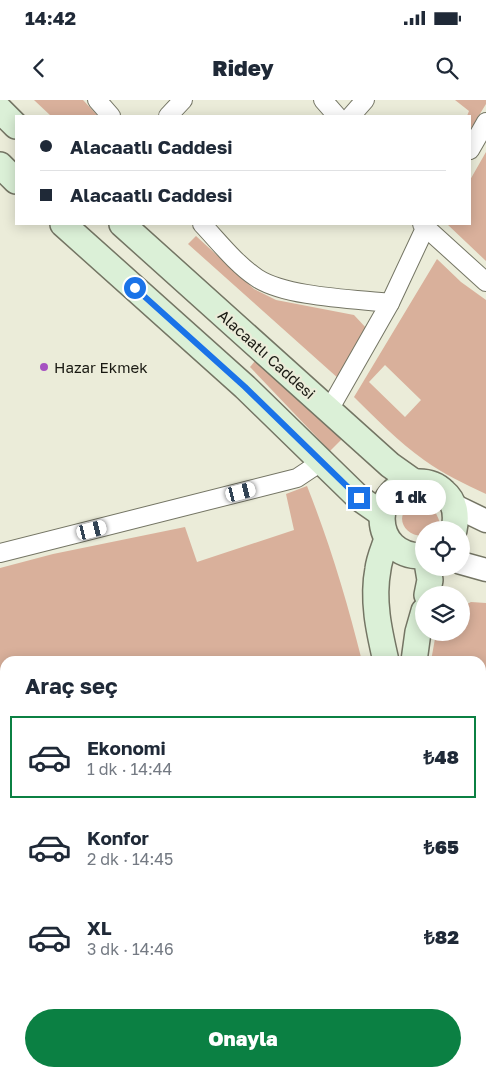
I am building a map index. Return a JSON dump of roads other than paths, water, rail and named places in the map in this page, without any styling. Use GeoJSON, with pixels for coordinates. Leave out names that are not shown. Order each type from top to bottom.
{"type":"FeatureCollection","features":[{"type":"Feature","properties":{"kind":"main road"},"geometry":{"type":"LineString","coordinates":[[0,110],[15,125]]}},
{"type":"Feature","properties":{"kind":"main road"},"geometry":{"type":"LineString","coordinates":[[0,165],[15,180]]}},
{"type":"Feature","properties":{"kind":"main road"},"geometry":{"type":"LineString","coordinates":[[64,225],[245,387],[359,498],[382,514]]}},
{"type":"Feature","properties":{"kind":"main road","name":"Alacaatlı Caddesi"},"geometry":{"type":"LineString","coordinates":[[123,225],[390,465],[414,482]]}},
{"type":"Feature","properties":{"kind":"main road"},"geometry":{"type":"LineString","coordinates":[[415,555],[401,552],[387,539],[383,531],[382,514],[385,502],[392,492],[402,485],[414,482],[426,482],[436,486],[445,492],[453,505],[456,514],[455,521]]}},
{"type":"Feature","properties":{"kind":"main road"},"geometry":{"type":"LineString","coordinates":[[385,656],[376,601],[378,568],[387,539]]}},
{"type":"Feature","properties":{"kind":"main road"},"geometry":{"type":"LineString","coordinates":[[415,656],[417,641]]}},
{"type":"Feature","properties":{"kind":"street"},"geometry":{"type":"LineString","coordinates":[[97,100],[110,115]]}},
{"type":"Feature","properties":{"kind":"street"},"geometry":{"type":"LineString","coordinates":[[169,115],[184,100]]}},
{"type":"Feature","properties":{"kind":"street"},"geometry":{"type":"LineString","coordinates":[[323,100],[336,115]]}},
{"type":"Feature","properties":{"kind":"street"},"geometry":{"type":"LineString","coordinates":[[352,115],[365,100]]}},
{"type":"Feature","properties":{"kind":"street"},"geometry":{"type":"LineString","coordinates":[[471,148],[486,122]]}},
{"type":"Feature","properties":{"kind":"street"},"geometry":{"type":"LineString","coordinates":[[203,225],[240,263],[258,278],[275,286],[295,292],[390,302]]}},
{"type":"Feature","properties":{"kind":"street"},"geometry":{"type":"LineString","coordinates":[[329,410],[390,302],[425,225],[486,282]]}},
{"type":"Feature","properties":{"kind":"street"},"geometry":{"type":"LineString","coordinates":[[0,553],[297,478],[322,462]]}},
{"type":"Feature","properties":{"kind":"street"},"geometry":{"type":"LineString","coordinates":[[453,505],[486,520]]}},
{"type":"Feature","properties":{"kind":"street"},"geometry":{"type":"LineString","coordinates":[[470,566],[486,570]]}},
{"type":"Feature","properties":{"kind":"place","name":"Hazar Ekmek"},"geometry":{"type":"Point","coordinates":[44,367]}}]}
